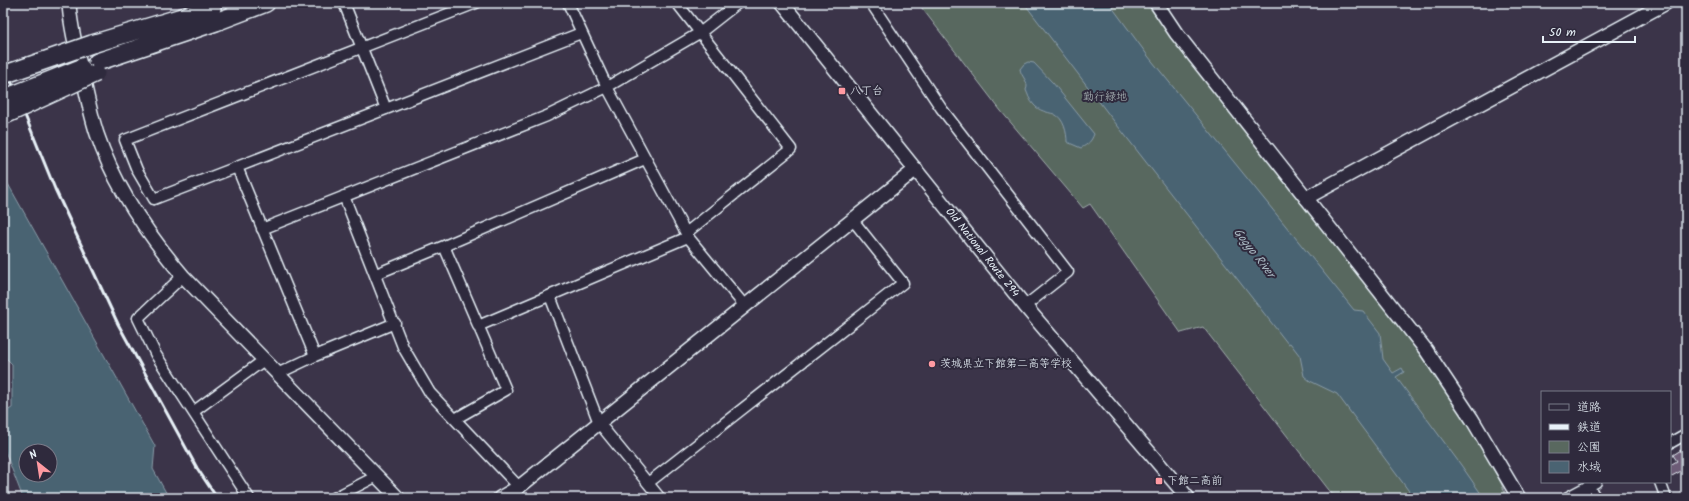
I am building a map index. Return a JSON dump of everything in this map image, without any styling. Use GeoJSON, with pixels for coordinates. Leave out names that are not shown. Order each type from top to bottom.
{"type":"FeatureCollection","features":[{"type":"Feature","properties":{"kind":"highway"},"geometry":{"type":"LineString","coordinates":[[3,74],[92,44],[217,11],[266,3]]}},
{"type":"Feature","properties":{"kind":"highway"},"geometry":{"type":"LineString","coordinates":[[3,99],[96,68],[115,55],[217,11]]}},
{"type":"Feature","properties":{"kind":"highway"},"geometry":{"type":"LineString","coordinates":[[3,116],[96,68],[217,11]]}},
{"type":"Feature","properties":{"kind":"street"},"geometry":{"type":"LineString","coordinates":[[69,3],[76,47],[88,102],[97,134],[111,167],[146,228],[165,255],[183,276],[398,498]]}},
{"type":"Feature","properties":{"kind":"street"},"geometry":{"type":"LineString","coordinates":[[344,3],[386,109]]}},
{"type":"Feature","properties":{"kind":"street"},"geometry":{"type":"LineString","coordinates":[[476,3],[125,140],[137,170],[154,198],[581,33]]}},
{"type":"Feature","properties":{"kind":"street"},"geometry":{"type":"LineString","coordinates":[[568,3],[606,87],[687,235],[744,305]]}},
{"type":"Feature","properties":{"kind":"street"},"geometry":{"type":"LineString","coordinates":[[478,326],[550,296],[687,235],[790,149],[701,32],[677,3]]}},
{"type":"Feature","properties":{"kind":"street"},"geometry":{"type":"LineString","coordinates":[[262,229],[547,116],[606,87],[701,32],[738,3]]}},
{"type":"Feature","properties":{"kind":"street","name":"Old National Route 294"},"geometry":{"type":"LineString","coordinates":[[782,3],[1025,306],[1188,498]]}},
{"type":"Feature","properties":{"kind":"street"},"geometry":{"type":"LineString","coordinates":[[871,3],[941,108],[1068,272],[1025,306]]}},
{"type":"Feature","properties":{"kind":"street"},"geometry":{"type":"LineString","coordinates":[[1156,3],[1176,33],[1426,350],[1472,419],[1519,498]]}},
{"type":"Feature","properties":{"kind":"street"},"geometry":{"type":"LineString","coordinates":[[1306,198],[1666,3]]}},
{"type":"Feature","properties":{"kind":"street"},"geometry":{"type":"LineString","coordinates":[[376,274],[645,159]]}},
{"type":"Feature","properties":{"kind":"street"},"geometry":{"type":"LineString","coordinates":[[237,167],[315,356]]}},
{"type":"Feature","properties":{"kind":"street"},"geometry":{"type":"LineString","coordinates":[[500,498],[519,487],[744,305],[916,169]]}},
{"type":"Feature","properties":{"kind":"street"},"geometry":{"type":"LineString","coordinates":[[344,196],[376,274],[403,347],[430,393],[519,487]]}},
{"type":"Feature","properties":{"kind":"street"},"geometry":{"type":"LineString","coordinates":[[648,483],[903,283],[852,219]]}},
{"type":"Feature","properties":{"kind":"street"},"geometry":{"type":"LineString","coordinates":[[444,246],[506,390],[455,419]]}},
{"type":"Feature","properties":{"kind":"street"},"geometry":{"type":"LineString","coordinates":[[183,276],[138,318],[156,355],[249,498]]}},
{"type":"Feature","properties":{"kind":"street"},"geometry":{"type":"LineString","coordinates":[[550,296],[599,423],[660,498]]}},
{"type":"Feature","properties":{"kind":"street"},"geometry":{"type":"LineString","coordinates":[[277,374],[315,356],[395,323]]}},
{"type":"Feature","properties":{"kind":"street"},"geometry":{"type":"LineString","coordinates":[[193,412],[264,360]]}},
{"type":"Feature","properties":{"kind":"street"},"geometry":{"type":"LineString","coordinates":[[1671,442],[1686,434]]}},
{"type":"Feature","properties":{"kind":"street"},"geometry":{"type":"LineString","coordinates":[[334,498],[377,476]]}},
{"type":"Feature","properties":{"kind":"street"},"geometry":{"type":"LineString","coordinates":[[1660,483],[1666,498]]}},
{"type":"Feature","properties":{"kind":"street"},"geometry":{"type":"LineString","coordinates":[[1566,498],[1592,484],[1596,498]]}},
{"type":"Feature","properties":{"kind":"green space","name":"勤行緑地"},"geometry":{"type":"Polygon","coordinates":[[[918,3],[1148,3],[1172,38],[1406,335],[1466,421],[1501,483],[1507,498],[1341,498],[1332,494],[1203,327],[1181,333],[1090,204],[1083,208],[1001,111],[918,3]]]}},
{"type":"Feature","properties":{"kind":"water","name":"Gogyo River"},"geometry":{"type":"Polygon","coordinates":[[[1024,3],[1109,3],[1148,56],[1354,310],[1363,311],[1380,333],[1383,359],[1393,373],[1402,368],[1404,372],[1396,377],[1484,498],[1414,498],[1337,394],[1310,381],[1304,376],[1300,356],[1290,343],[1288,344],[1024,3]]]}},
{"type":"Feature","properties":{"kind":"water"},"geometry":{"type":"Polygon","coordinates":[[[1028,62],[1034,63],[1053,83],[1094,134],[1086,145],[1081,148],[1067,142],[1066,130],[1063,122],[1054,114],[1038,109],[1031,102],[1026,90],[1027,84],[1020,69],[1028,62]]]}},
{"type":"Feature","properties":{"kind":"water"},"geometry":{"type":"Polygon","coordinates":[[[3,175],[155,446],[153,469],[169,498],[23,498],[3,446],[3,413],[12,408],[12,364],[3,355],[3,175]]]}},
{"type":"Feature","properties":{"kind":"building"},"geometry":{"type":"Polygon","coordinates":[[[1686,447],[1686,475],[1683,470],[1671,476],[1671,464],[1677,461],[1673,455],[1686,447]]]}},
{"type":"Feature","properties":{"kind":"railway"},"geometry":{"type":"LineString","coordinates":[[3,61],[55,189],[118,324],[197,468],[217,498]]}},
{"type":"Feature","properties":{"kind":"place","name":"八丁台"},"geometry":{"type":"Point","coordinates":[842,91]}},
{"type":"Feature","properties":{"kind":"place","name":"茨城県立下館第二高等学校"},"geometry":{"type":"Point","coordinates":[932,364]}},
{"type":"Feature","properties":{"kind":"place","name":"下館二高前"},"geometry":{"type":"Point","coordinates":[1159,481]}}]}
